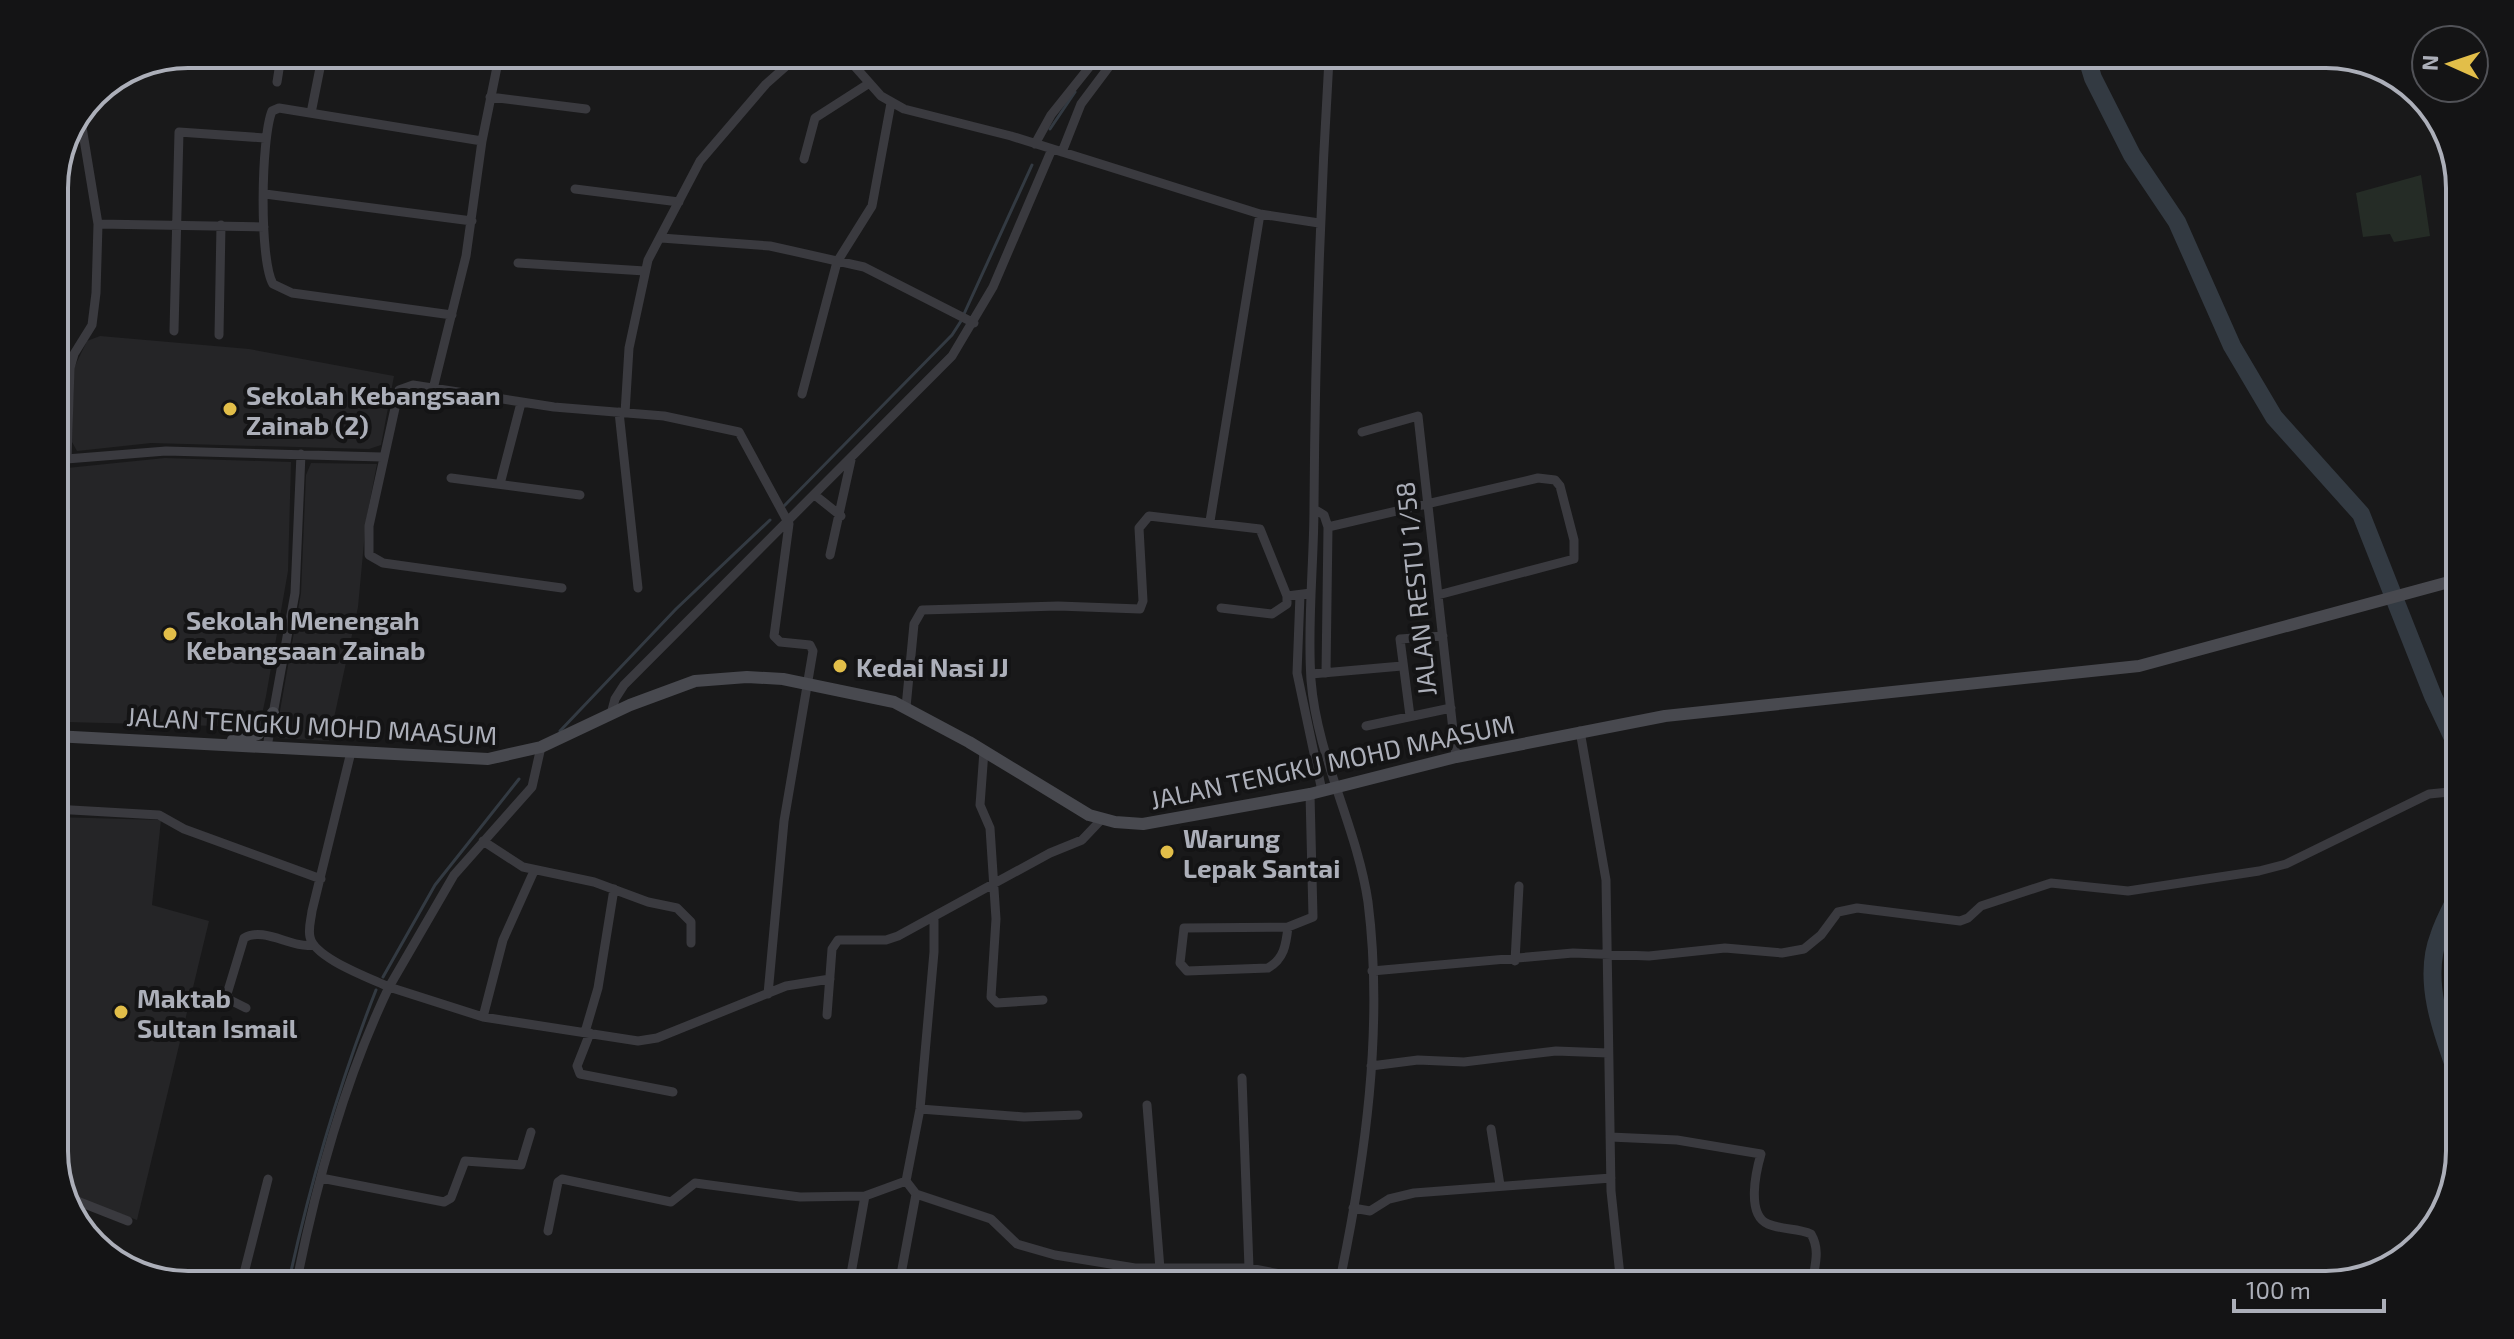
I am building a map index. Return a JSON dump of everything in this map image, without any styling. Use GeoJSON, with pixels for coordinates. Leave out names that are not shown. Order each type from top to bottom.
{"type":"FeatureCollection","features":[{"type":"Feature","properties":{"kind":"main road","name":"JALAN TENGKU MOHD MAASUM"},"geometry":{"type":"LineString","coordinates":[[68,737],[488,759],[541,747],[664,691],[710,679],[747,677],[809,683],[870,695],[906,707],[1101,820],[1143,824],[1322,791],[1456,757],[1580,731],[1727,708],[2139,666],[2446,583]]}},
{"type":"Feature","properties":{"kind":"main road"},"geometry":{"type":"LineString","coordinates":[[214,743],[258,734],[273,713]]}},
{"type":"Feature","properties":{"kind":"street"},"geometry":{"type":"LineString","coordinates":[[277,82],[279,68]]}},
{"type":"Feature","properties":{"kind":"street"},"geometry":{"type":"LineString","coordinates":[[311,113],[320,68]]}},
{"type":"Feature","properties":{"kind":"street"},"geometry":{"type":"LineString","coordinates":[[433,389],[472,221],[482,141],[497,68]]}},
{"type":"Feature","properties":{"kind":"street"},"geometry":{"type":"LineString","coordinates":[[638,588],[622,412],[629,348],[645,271],[700,161],[766,84],[784,68]]}},
{"type":"Feature","properties":{"kind":"street"},"geometry":{"type":"LineString","coordinates":[[855,68],[868,84],[891,103],[1260,214],[1319,223]]}},
{"type":"Feature","properties":{"kind":"street"},"geometry":{"type":"LineString","coordinates":[[1035,144],[1051,115],[1089,68]]}},
{"type":"Feature","properties":{"kind":"street"},"geometry":{"type":"LineString","coordinates":[[611,714],[615,699],[624,685],[789,524],[952,356],[966,319],[1006,259],[1081,104],[1108,68]]}},
{"type":"Feature","properties":{"kind":"street"},"geometry":{"type":"LineString","coordinates":[[1288,927],[1286,948],[1276,963],[1268,968],[1187,971],[1180,963],[1184,928],[1288,927],[1313,917],[1322,791],[1311,674],[1311,593],[1319,223],[1328,68]]}},
{"type":"Feature","properties":{"kind":"street"},"geometry":{"type":"LineString","coordinates":[[804,159],[815,118],[868,84]]}},
{"type":"Feature","properties":{"kind":"street"},"geometry":{"type":"LineString","coordinates":[[490,97],[586,109]]}},
{"type":"Feature","properties":{"kind":"street"},"geometry":{"type":"LineString","coordinates":[[802,394],[837,262],[872,206],[891,103]]}},
{"type":"Feature","properties":{"kind":"street"},"geometry":{"type":"LineString","coordinates":[[452,315],[281,290],[268,276],[264,227],[265,138],[272,111],[279,108],[482,141]]}},
{"type":"Feature","properties":{"kind":"street"},"geometry":{"type":"LineString","coordinates":[[68,386],[70,368],[94,318],[98,224],[83,131]]}},
{"type":"Feature","properties":{"kind":"street"},"geometry":{"type":"LineString","coordinates":[[174,331],[179,132],[265,138]]}},
{"type":"Feature","properties":{"kind":"street"},"geometry":{"type":"LineString","coordinates":[[575,189],[679,202]]}},
{"type":"Feature","properties":{"kind":"street"},"geometry":{"type":"LineString","coordinates":[[265,194],[472,221]]}},
{"type":"Feature","properties":{"kind":"street"},"geometry":{"type":"LineString","coordinates":[[1210,521],[1260,214]]}},
{"type":"Feature","properties":{"kind":"street"},"geometry":{"type":"LineString","coordinates":[[98,224],[264,227]]}},
{"type":"Feature","properties":{"kind":"street"},"geometry":{"type":"LineString","coordinates":[[219,335],[221,225]]}},
{"type":"Feature","properties":{"kind":"street"},"geometry":{"type":"LineString","coordinates":[[661,238],[770,246],[864,267],[966,319]]}},
{"type":"Feature","properties":{"kind":"street"},"geometry":{"type":"LineString","coordinates":[[518,263],[645,271]]}},
{"type":"Feature","properties":{"kind":"street"},"geometry":{"type":"LineString","coordinates":[[562,588],[373,559],[368,549],[368,533],[382,457],[399,390],[413,385],[521,403],[622,412],[739,432],[747,441],[789,524],[773,631],[780,642],[812,647],[809,683],[784,821],[768,994]]}},
{"type":"Feature","properties":{"kind":"street"},"geometry":{"type":"LineString","coordinates":[[500,484],[521,403]]}},
{"type":"Feature","properties":{"kind":"street","name":"JALAN RESTU 1/58"},"geometry":{"type":"LineString","coordinates":[[1362,432],[1418,416],[1456,757]]}},
{"type":"Feature","properties":{"kind":"street"},"geometry":{"type":"LineString","coordinates":[[68,459],[166,451],[382,457]]}},
{"type":"Feature","properties":{"kind":"street"},"geometry":{"type":"LineString","coordinates":[[267,747],[295,593],[301,454]]}},
{"type":"Feature","properties":{"kind":"street"},"geometry":{"type":"LineString","coordinates":[[830,555],[851,460]]}},
{"type":"Feature","properties":{"kind":"street"},"geometry":{"type":"LineString","coordinates":[[451,478],[580,495]]}},
{"type":"Feature","properties":{"kind":"street"},"geometry":{"type":"LineString","coordinates":[[1328,527],[1538,478],[1555,480],[1560,486],[1574,540],[1574,559],[1438,595]]}},
{"type":"Feature","properties":{"kind":"street"},"geometry":{"type":"LineString","coordinates":[[816,496],[841,516]]}},
{"type":"Feature","properties":{"kind":"street"},"geometry":{"type":"LineString","coordinates":[[1314,509],[1324,515],[1328,527],[1326,673]]}},
{"type":"Feature","properties":{"kind":"street"},"geometry":{"type":"LineString","coordinates":[[906,707],[914,624],[922,610],[1058,606],[1140,609],[1143,601],[1139,528],[1142,520],[1149,516],[1253,526],[1264,532],[1287,596],[1287,604],[1272,614],[1221,608]]}},
{"type":"Feature","properties":{"kind":"street"},"geometry":{"type":"LineString","coordinates":[[1287,596],[1311,593]]}},
{"type":"Feature","properties":{"kind":"street"},"geometry":{"type":"LineString","coordinates":[[1300,595],[1297,673],[1322,791],[1357,853],[1367,902],[1372,971],[1371,1066],[1342,1271]]}},
{"type":"Feature","properties":{"kind":"street"},"geometry":{"type":"LineString","coordinates":[[1410,716],[1400,639],[1443,636]]}},
{"type":"Feature","properties":{"kind":"street"},"geometry":{"type":"LineString","coordinates":[[1311,674],[1402,666]]}},
{"type":"Feature","properties":{"kind":"street"},"geometry":{"type":"LineString","coordinates":[[1366,726],[1451,708]]}},
{"type":"Feature","properties":{"kind":"street"},"geometry":{"type":"LineString","coordinates":[[1580,731],[1606,880],[1611,1178],[1618,1271]]}},
{"type":"Feature","properties":{"kind":"street"},"geometry":{"type":"LineString","coordinates":[[299,1271],[321,1178],[361,1049],[389,987],[454,875],[532,787],[541,747]]}},
{"type":"Feature","properties":{"kind":"street"},"geometry":{"type":"LineString","coordinates":[[984,751],[980,805],[990,828],[996,919],[991,997],[997,1003],[1043,1000]]}},
{"type":"Feature","properties":{"kind":"street"},"geometry":{"type":"LineString","coordinates":[[351,752],[309,925],[313,945],[332,960],[389,987],[483,1017],[638,1041],[657,1038],[794,984],[830,979]]}},
{"type":"Feature","properties":{"kind":"street"},"geometry":{"type":"LineString","coordinates":[[1372,971],[1515,961],[1573,953],[1649,956],[1725,948],[1782,953],[1804,949],[1838,912],[1857,908],[1960,921],[1981,906],[2051,883],[2128,891],[2259,871],[2286,864],[2395,808],[2429,794],[2446,792]]}},
{"type":"Feature","properties":{"kind":"street"},"geometry":{"type":"LineString","coordinates":[[68,810],[159,815],[184,829],[321,879]]}},
{"type":"Feature","properties":{"kind":"street"},"geometry":{"type":"LineString","coordinates":[[827,1015],[832,949],[838,940],[886,940],[934,920],[1082,840],[1101,820]]}},
{"type":"Feature","properties":{"kind":"street"},"geometry":{"type":"LineString","coordinates":[[483,841],[501,855],[534,871],[614,889],[684,912],[691,922],[691,943]]}},
{"type":"Feature","properties":{"kind":"street"},"geometry":{"type":"LineString","coordinates":[[483,1017],[503,940],[534,871]]}},
{"type":"Feature","properties":{"kind":"street"},"geometry":{"type":"LineString","coordinates":[[1515,961],[1519,886]]}},
{"type":"Feature","properties":{"kind":"street"},"geometry":{"type":"LineString","coordinates":[[614,889],[598,988],[577,1066],[580,1074],[673,1092]]}},
{"type":"Feature","properties":{"kind":"street"},"geometry":{"type":"LineString","coordinates":[[934,920],[920,1109],[906,1181],[916,1194],[991,1219],[1017,1244],[1055,1255],[1160,1269],[1249,1268],[1265,1271]]}},
{"type":"Feature","properties":{"kind":"street"},"geometry":{"type":"LineString","coordinates":[[246,1008],[230,1000],[227,994],[244,938],[254,935],[302,947],[313,945]]}},
{"type":"Feature","properties":{"kind":"street"},"geometry":{"type":"LineString","coordinates":[[1371,1066],[1418,1060],[1464,1062],[1556,1051],[1608,1053]]}},
{"type":"Feature","properties":{"kind":"street"},"geometry":{"type":"LineString","coordinates":[[1242,1078],[1249,1268]]}},
{"type":"Feature","properties":{"kind":"street"},"geometry":{"type":"LineString","coordinates":[[1147,1105],[1160,1269]]}},
{"type":"Feature","properties":{"kind":"street"},"geometry":{"type":"LineString","coordinates":[[920,1109],[1024,1117],[1078,1115]]}},
{"type":"Feature","properties":{"kind":"street"},"geometry":{"type":"LineString","coordinates":[[1491,1129],[1500,1185]]}},
{"type":"Feature","properties":{"kind":"street"},"geometry":{"type":"LineString","coordinates":[[321,1178],[444,1202],[451,1198],[465,1161],[521,1165],[531,1132]]}},
{"type":"Feature","properties":{"kind":"street"},"geometry":{"type":"LineString","coordinates":[[1610,1137],[1677,1140],[1761,1154],[1756,1192],[1760,1217],[1769,1225],[1811,1234],[1817,1243],[1814,1271]]}},
{"type":"Feature","properties":{"kind":"street"},"geometry":{"type":"LineString","coordinates":[[1353,1208],[1370,1211],[1389,1199],[1414,1193],[1611,1178]]}},
{"type":"Feature","properties":{"kind":"street"},"geometry":{"type":"LineString","coordinates":[[245,1271],[268,1179]]}},
{"type":"Feature","properties":{"kind":"street"},"geometry":{"type":"LineString","coordinates":[[548,1231],[558,1182],[562,1179],[671,1202],[695,1183],[800,1197],[865,1196],[906,1181]]}},
{"type":"Feature","properties":{"kind":"street"},"geometry":{"type":"LineString","coordinates":[[902,1271],[916,1194]]}},
{"type":"Feature","properties":{"kind":"street"},"geometry":{"type":"LineString","coordinates":[[851,1271],[865,1196]]}},
{"type":"Feature","properties":{"kind":"street"},"geometry":{"type":"LineString","coordinates":[[79,1202],[128,1221]]}},
{"type":"Feature","properties":{"kind":"shaded area"},"geometry":{"type":"Polygon","coordinates":[[[2421,175],[2430,236],[2394,242],[2390,234],[2363,237],[2356,193],[2421,175]]]}},
{"type":"Feature","properties":{"kind":"shaded area","name":"Sekolah Kebangsaan Zainab (2)"},"geometry":{"type":"Polygon","coordinates":[[[100,336],[249,349],[394,376],[381,445],[369,449],[151,443],[77,451],[72,442],[74,368],[87,341],[100,336]]]}},
{"type":"Feature","properties":{"kind":"shaded area","name":"Sekolah Menengah Kebangsaan Zainab"},"geometry":{"type":"Polygon","coordinates":[[[165,458],[291,462],[288,571],[266,696],[261,719],[255,727],[68,722],[68,468],[165,458]]]}},
{"type":"Feature","properties":{"kind":"shaded area"},"geometry":{"type":"Polygon","coordinates":[[[311,463],[377,464],[366,521],[358,607],[329,741],[278,738],[276,733],[301,593],[306,475],[311,463]]]}},
{"type":"Feature","properties":{"kind":"shaded area","name":"Maktab Sultan Ismail"},"geometry":{"type":"Polygon","coordinates":[[[68,817],[161,820],[152,905],[209,921],[137,1220],[77,1198],[70,1174],[68,817]]]}},
{"type":"Feature","properties":{"kind":"waterway"},"geometry":{"type":"LineString","coordinates":[[2090,68],[2132,155],[2177,222],[2232,346],[2274,417],[2361,514],[2446,723]]}},
{"type":"Feature","properties":{"kind":"waterway"},"geometry":{"type":"LineString","coordinates":[[1050,129],[1075,92]]}},
{"type":"Feature","properties":{"kind":"waterway"},"geometry":{"type":"LineString","coordinates":[[964,314],[1032,165]]}},
{"type":"Feature","properties":{"kind":"waterway"},"geometry":{"type":"LineString","coordinates":[[784,506],[952,335],[961,321]]}},
{"type":"Feature","properties":{"kind":"waterway"},"geometry":{"type":"LineString","coordinates":[[560,731],[676,609],[770,520]]}},
{"type":"Feature","properties":{"kind":"waterway"},"geometry":{"type":"LineString","coordinates":[[383,977],[435,885],[519,779]]}},
{"type":"Feature","properties":{"kind":"waterway"},"geometry":{"type":"LineString","coordinates":[[2446,918],[2434,954],[2432,972],[2437,1010],[2446,1043]]}},
{"type":"Feature","properties":{"kind":"waterway"},"geometry":{"type":"LineString","coordinates":[[291,1271],[326,1136],[376,990]]}},
{"type":"Feature","properties":{"kind":"place","name":"Sekolah Kebangsaan Zainab (2)"},"geometry":{"type":"Point","coordinates":[230,409]}},
{"type":"Feature","properties":{"kind":"place","name":"Sekolah Menengah Kebangsaan Zainab"},"geometry":{"type":"Point","coordinates":[170,634]}},
{"type":"Feature","properties":{"kind":"place","name":"Kedai Nasi JJ"},"geometry":{"type":"Point","coordinates":[840,666]}},
{"type":"Feature","properties":{"kind":"place","name":"Warung Lepak Santai"},"geometry":{"type":"Point","coordinates":[1167,852]}},
{"type":"Feature","properties":{"kind":"place","name":"Maktab Sultan Ismail"},"geometry":{"type":"Point","coordinates":[121,1012]}}]}
